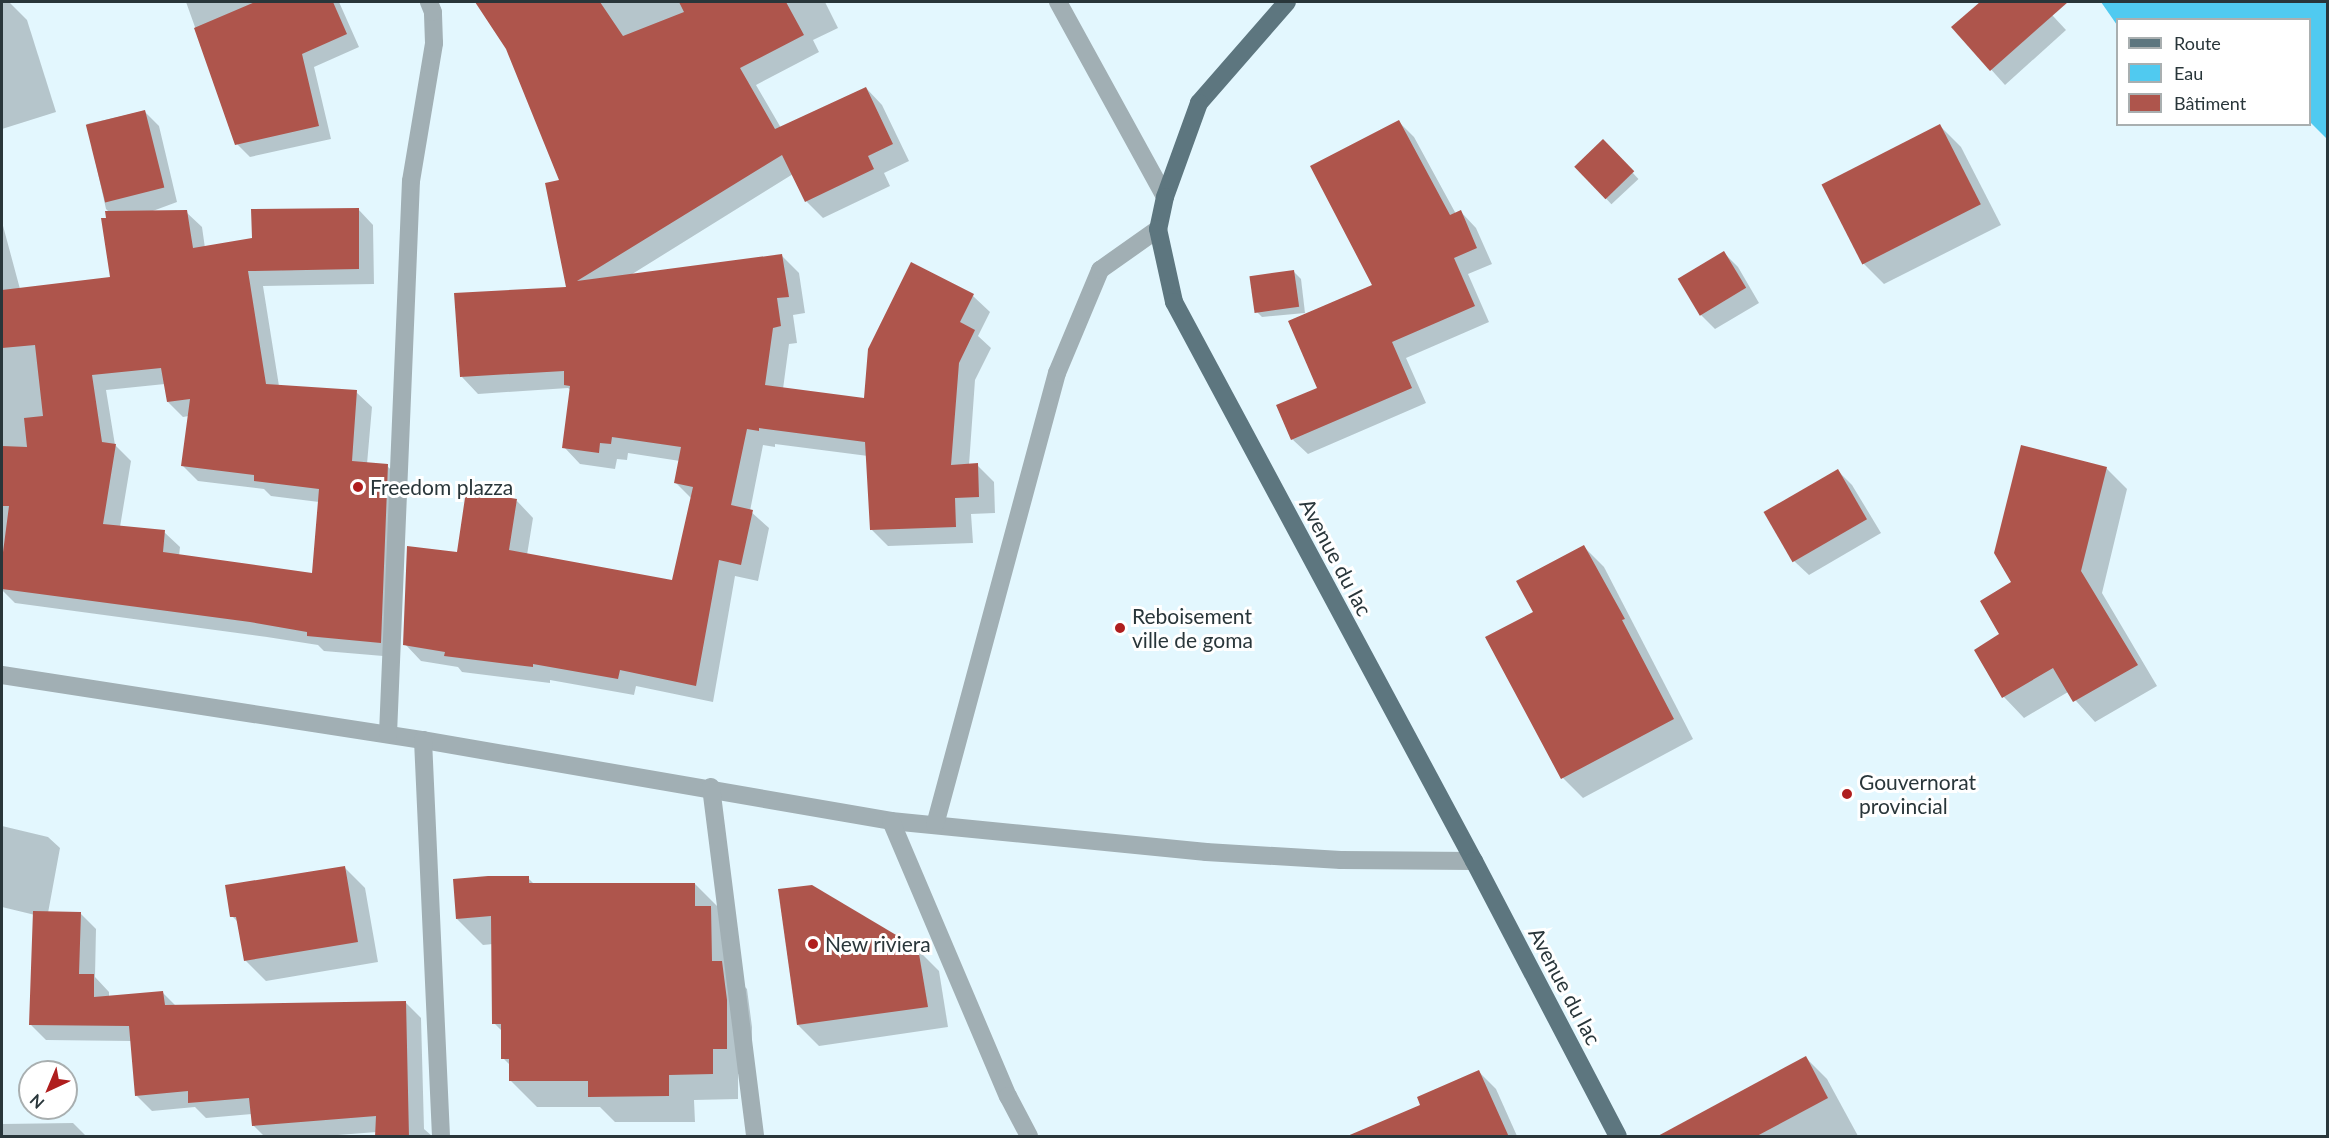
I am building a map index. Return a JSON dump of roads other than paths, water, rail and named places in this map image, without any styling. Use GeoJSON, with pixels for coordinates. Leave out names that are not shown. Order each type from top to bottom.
{"type":"FeatureCollection","features":[{"type":"Feature","properties":{"kind":"main road","name":"Avenue du lac"},"geometry":{"type":"LineString","coordinates":[[1287,2],[1199,103],[1165,197],[1158,229],[1174,302],[1474,861],[1618,1137]]}},
{"type":"Feature","properties":{"kind":"street"},"geometry":{"type":"LineString","coordinates":[[388,734],[411,181],[434,43],[433,12],[429,2]]}},
{"type":"Feature","properties":{"kind":"street"},"geometry":{"type":"LineString","coordinates":[[1058,2],[1165,197]]}},
{"type":"Feature","properties":{"kind":"street"},"geometry":{"type":"LineString","coordinates":[[935,825],[1057,373],[1100,270],[1158,229]]}},
{"type":"Feature","properties":{"kind":"street"},"geometry":{"type":"LineString","coordinates":[[2,675],[388,734],[711,788],[891,821],[1206,852],[1341,860],[1474,861]]}},
{"type":"Feature","properties":{"kind":"street"},"geometry":{"type":"LineString","coordinates":[[423,740],[441,1137]]}},
{"type":"Feature","properties":{"kind":"street"},"geometry":{"type":"LineString","coordinates":[[711,788],[755,1137]]}},
{"type":"Feature","properties":{"kind":"street"},"geometry":{"type":"LineString","coordinates":[[891,821],[1008,1096],[1029,1137]]}},
{"type":"Feature","properties":{"kind":"water"},"geometry":{"type":"Polygon","coordinates":[[[2101,2],[2327,2],[2327,139],[2311,123],[2311,18],[2116,18],[2116,24],[2101,2]]]}},
{"type":"Feature","properties":{"kind":"place","name":"Freedom plazza"},"geometry":{"type":"Point","coordinates":[358,487]}},
{"type":"Feature","properties":{"kind":"place","name":"Reboisement ville de goma"},"geometry":{"type":"Point","coordinates":[1120,628]}},
{"type":"Feature","properties":{"kind":"place","name":"Gouvernorat provincial"},"geometry":{"type":"Point","coordinates":[1847,794]}},
{"type":"Feature","properties":{"kind":"place","name":"New riviera"},"geometry":{"type":"Point","coordinates":[813,944]}}]}
